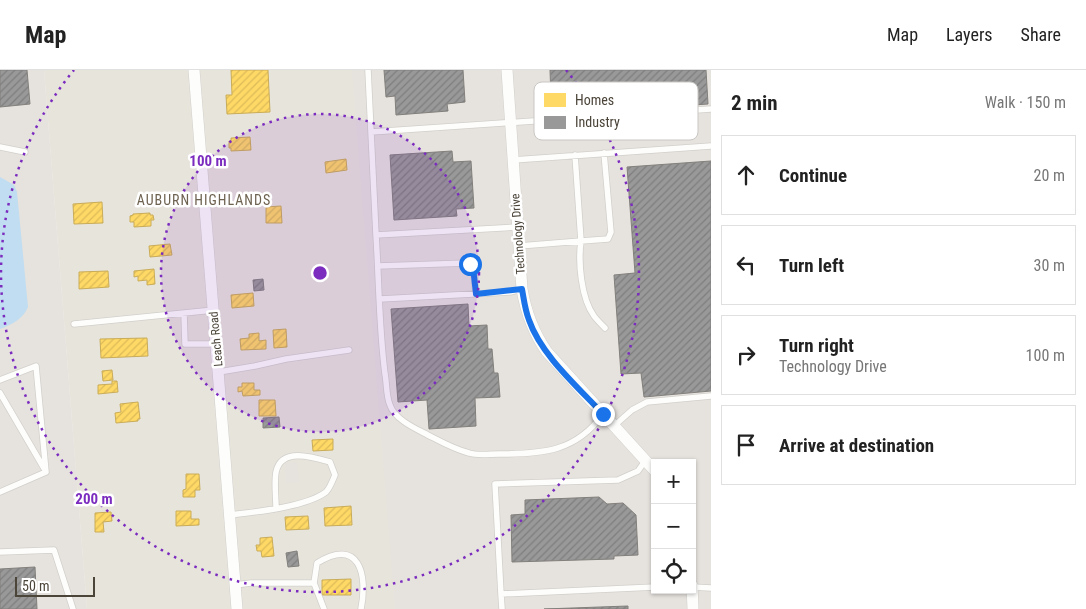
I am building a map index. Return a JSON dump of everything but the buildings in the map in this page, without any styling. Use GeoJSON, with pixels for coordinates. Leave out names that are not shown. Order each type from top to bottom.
{"type":"FeatureCollection","features":[{"type":"Feature","properties":{"kind":"street","name":"Leach Road"},"geometry":{"type":"LineString","coordinates":[[194,70],[237,609]]}},
{"type":"Feature","properties":{"kind":"street","name":"Technology Drive"},"geometry":{"type":"LineString","coordinates":[[507,70],[522,289],[529,321],[538,340],[552,358],[651,467]]}},
{"type":"Feature","properties":{"kind":"street"},"geometry":{"type":"LineString","coordinates":[[693,594],[694,608]]}},
{"type":"Feature","properties":{"kind":"lane"},"geometry":{"type":"LineString","coordinates":[[368,70],[383,354],[390,404],[395,414],[424,432],[470,454],[511,454],[556,450],[572,444],[585,435],[603,414]]}},
{"type":"Feature","properties":{"kind":"lane"},"geometry":{"type":"LineString","coordinates":[[698,110],[711,109]]}},
{"type":"Feature","properties":{"kind":"lane"},"geometry":{"type":"LineString","coordinates":[[371,132],[534,121]]}},
{"type":"Feature","properties":{"kind":"lane"},"geometry":{"type":"LineString","coordinates":[[0,146],[25,152]]}},
{"type":"Feature","properties":{"kind":"lane"},"geometry":{"type":"LineString","coordinates":[[513,160],[711,146]]}},
{"type":"Feature","properties":{"kind":"lane"},"geometry":{"type":"LineString","coordinates":[[519,246],[608,239],[610,232],[604,153]]}},
{"type":"Feature","properties":{"kind":"lane"},"geometry":{"type":"LineString","coordinates":[[575,155],[581,241],[579,254],[583,290],[593,316],[605,328]]}},
{"type":"Feature","properties":{"kind":"lane"},"geometry":{"type":"LineString","coordinates":[[376,235],[518,227]]}},
{"type":"Feature","properties":{"kind":"lane"},"geometry":{"type":"LineString","coordinates":[[378,266],[466,263],[473,267],[476,294]]}},
{"type":"Feature","properties":{"kind":"lane"},"geometry":{"type":"LineString","coordinates":[[380,300],[522,289]]}},
{"type":"Feature","properties":{"kind":"lane"},"geometry":{"type":"LineString","coordinates":[[74,324],[214,310]]}},
{"type":"Feature","properties":{"kind":"lane"},"geometry":{"type":"LineString","coordinates":[[184,313],[185,344],[216,344]]}},
{"type":"Feature","properties":{"kind":"lane"},"geometry":{"type":"LineString","coordinates":[[219,372],[286,359],[349,350]]}},
{"type":"Feature","properties":{"kind":"lane"},"geometry":{"type":"LineString","coordinates":[[0,380],[36,366],[46,472]]}},
{"type":"Feature","properties":{"kind":"lane"},"geometry":{"type":"LineString","coordinates":[[0,393],[46,472]]}},
{"type":"Feature","properties":{"kind":"lane"},"geometry":{"type":"LineString","coordinates":[[613,426],[632,410],[647,402],[711,396]]}},
{"type":"Feature","properties":{"kind":"lane"},"geometry":{"type":"LineString","coordinates":[[230,515],[276,508],[311,500],[327,491],[335,475],[330,462],[313,457],[297,456],[285,458],[280,462],[276,472],[276,508]]}},
{"type":"Feature","properties":{"kind":"lane"},"geometry":{"type":"LineString","coordinates":[[502,609],[495,484],[618,480],[638,471],[646,461]]}},
{"type":"Feature","properties":{"kind":"lane"},"geometry":{"type":"LineString","coordinates":[[0,492],[46,472]]}},
{"type":"Feature","properties":{"kind":"lane"},"geometry":{"type":"LineString","coordinates":[[0,552],[54,550],[73,609]]}},
{"type":"Feature","properties":{"kind":"lane"},"geometry":{"type":"LineString","coordinates":[[324,609],[314,583],[316,563],[329,555],[344,553],[354,557],[360,566],[364,592],[360,609]]}},
{"type":"Feature","properties":{"kind":"lane"},"geometry":{"type":"LineString","coordinates":[[235,585],[251,583],[314,583]]}},
{"type":"Feature","properties":{"kind":"lane"},"geometry":{"type":"LineString","coordinates":[[696,586],[711,588]]}},
{"type":"Feature","properties":{"kind":"lane"},"geometry":{"type":"LineString","coordinates":[[501,594],[651,587]]}},
{"type":"Feature","properties":{"kind":"shaded area"},"geometry":{"type":"Polygon","coordinates":[[[0,70],[44,70],[87,609],[0,609],[0,70]]]}},
{"type":"Feature","properties":{"kind":"shaded area","name":"AUBURN HIGHLANDS"},"geometry":{"type":"Polygon","coordinates":[[[44,70],[357,70],[399,609],[87,609],[44,70]]]}},
{"type":"Feature","properties":{"kind":"shaded area"},"geometry":{"type":"Polygon","coordinates":[[[352,70],[711,70],[711,609],[395,609],[352,70]]]}},
{"type":"Feature","properties":{"kind":"shaded area"},"geometry":{"type":"Polygon","coordinates":[[[297,462],[299,482],[286,483],[285,463],[297,462]]]}},
{"type":"Feature","properties":{"kind":"water"},"geometry":{"type":"Polygon","coordinates":[[[0,177],[14,185],[17,192],[28,307],[20,318],[0,329],[0,177]]]}},
{"type":"Feature","properties":{"kind":"district","name":"AUBURN HIGHLANDS"},"geometry":{"type":"Point","coordinates":[204,200]}},
{"type":"Feature","properties":{"kind":"route"},"geometry":{"type":"LineString","coordinates":[[470,264],[473,267],[476,294],[510,292],[522,289],[529,321],[538,340],[603,414]]}}]}
